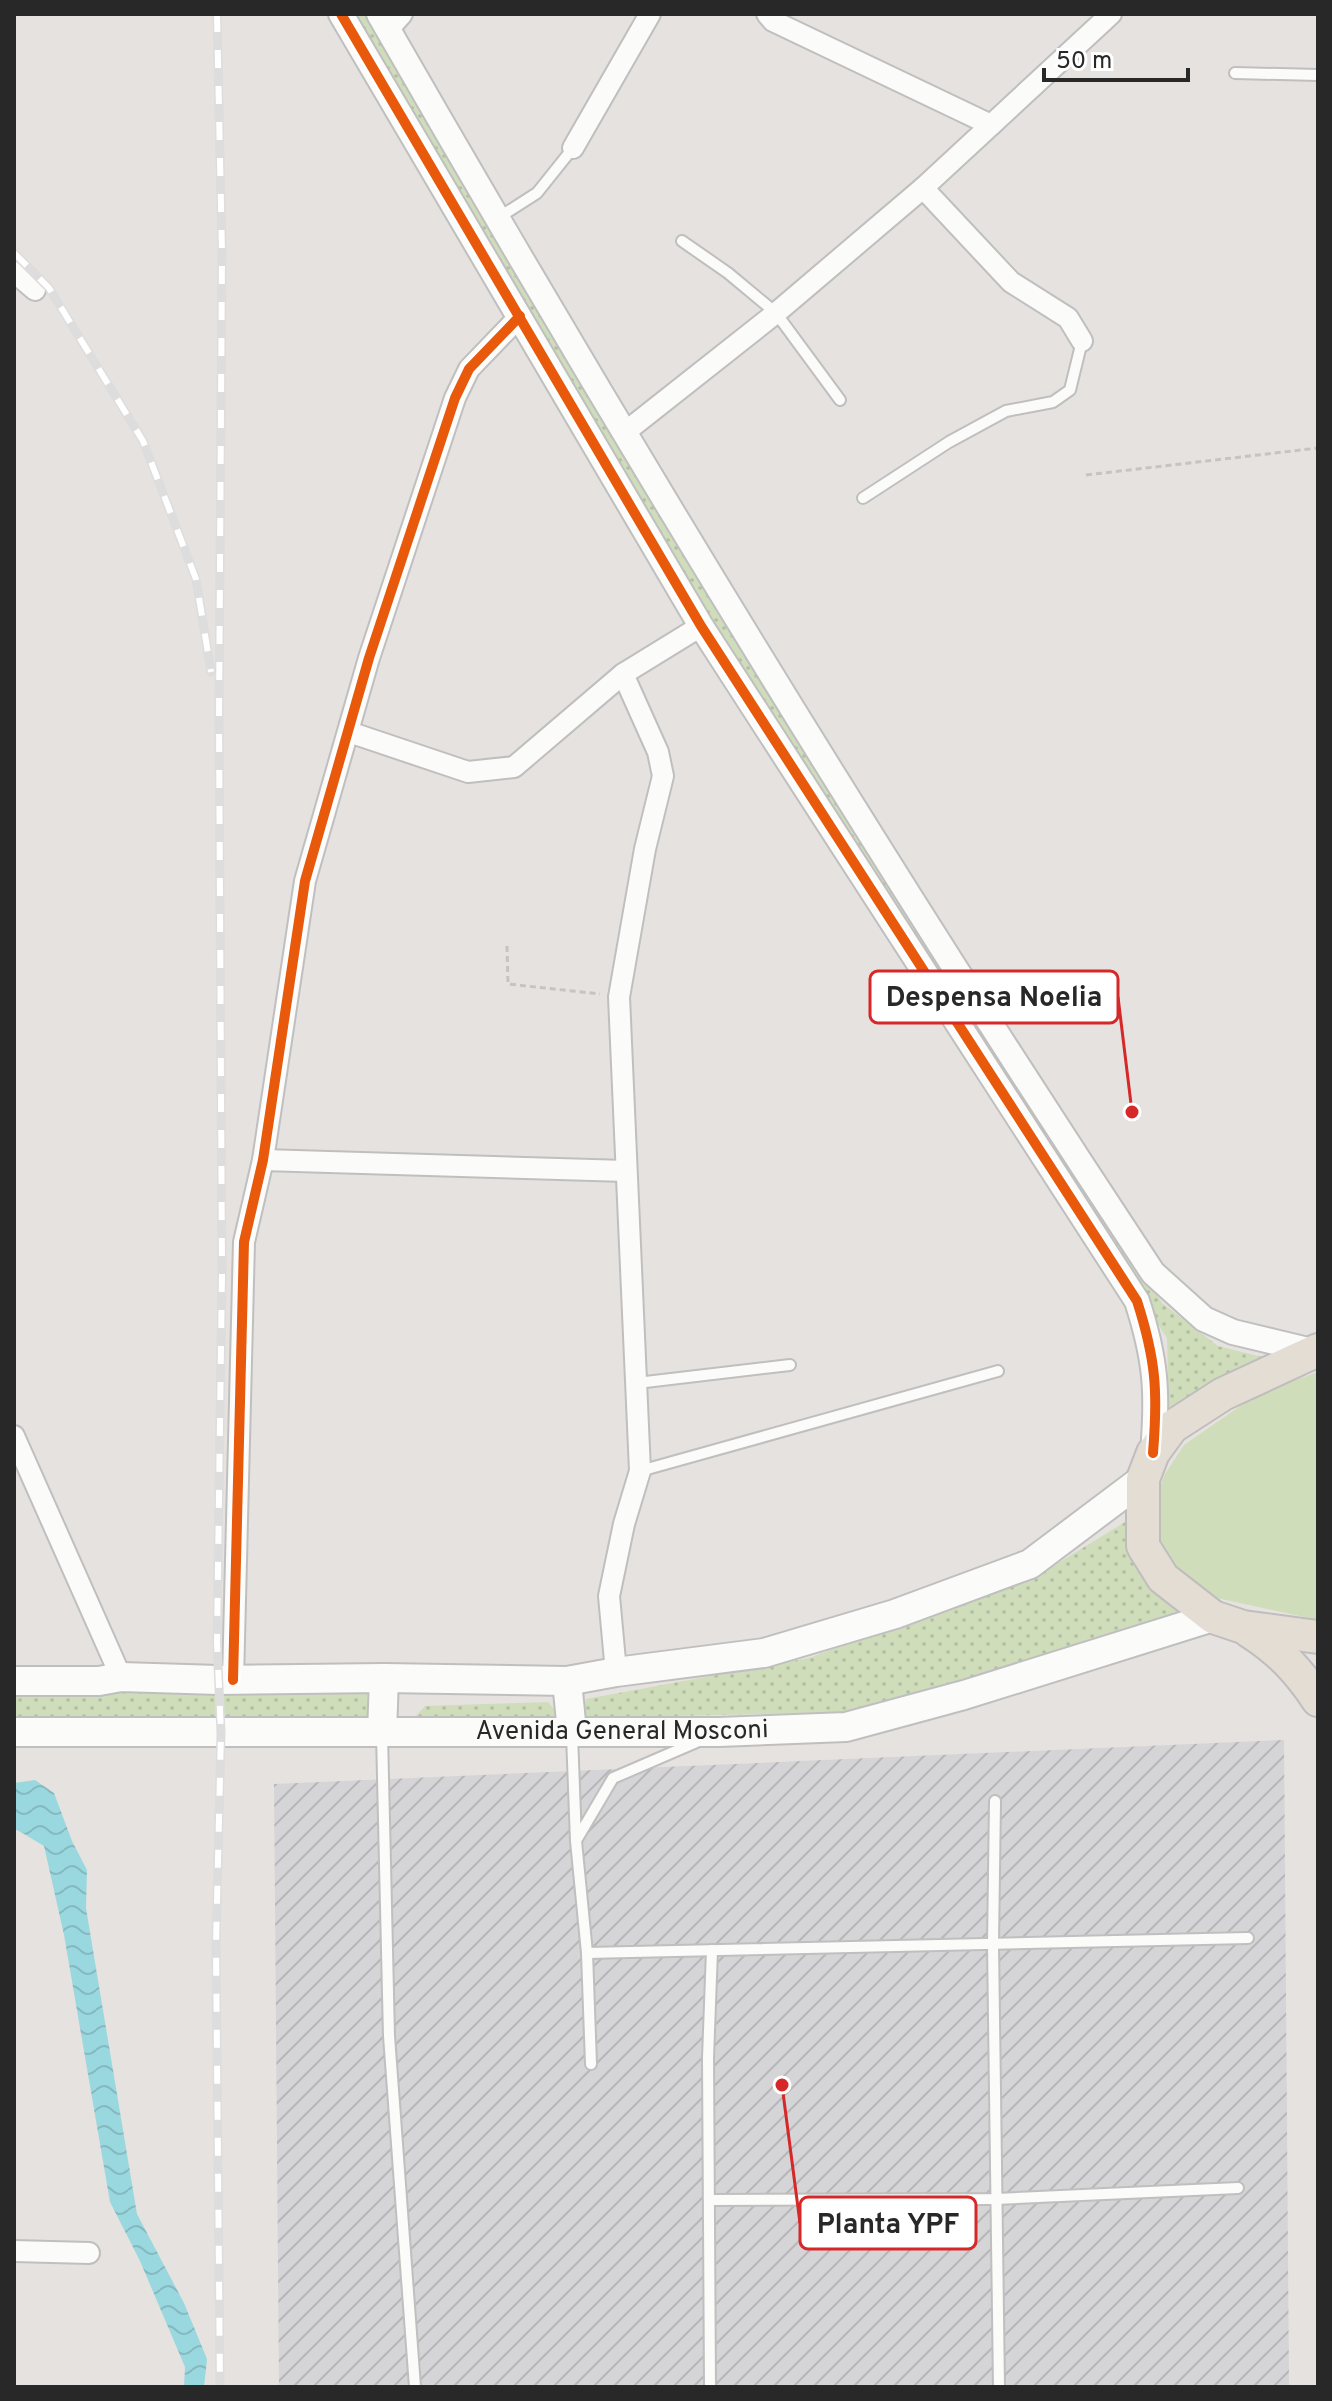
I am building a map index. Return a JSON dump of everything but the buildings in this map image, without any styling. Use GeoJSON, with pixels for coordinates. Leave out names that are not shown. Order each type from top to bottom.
{"type":"FeatureCollection","features":[{"type":"Feature","properties":{"kind":"main road"},"geometry":{"type":"LineString","coordinates":[[1315,1350],[1223,1394],[1172,1427],[1148,1466],[1143,1546],[1163,1578],[1228,1622],[1274,1647],[1299,1671],[1318,1700]]}},
{"type":"Feature","properties":{"kind":"main road","name":"Avenida General Mosconi"},"geometry":{"type":"LineString","coordinates":[[14,1681],[99,1681],[121,1677],[567,1681],[764,1653],[895,1614],[1030,1564],[1148,1466]]}},
{"type":"Feature","properties":{"kind":"main road"},"geometry":{"type":"LineString","coordinates":[[1228,1622],[1318,1637]]}},
{"type":"Feature","properties":{"kind":"main road","name":"Avenida General Mosconi"},"geometry":{"type":"LineString","coordinates":[[14,1732],[719,1732],[846,1727],[1228,1622]]}},
{"type":"Feature","properties":{"kind":"main road"},"geometry":{"type":"LineString","coordinates":[[382,1733],[384,1678]]}},
{"type":"Feature","properties":{"kind":"main road"},"geometry":{"type":"LineString","coordinates":[[567,1681],[572,1732]]}},
{"type":"Feature","properties":{"kind":"street"},"geometry":{"type":"LineString","coordinates":[[341,14],[701,626],[1137,1301],[1152,1348],[1157,1404],[1148,1466]]}},
{"type":"Feature","properties":{"kind":"street"},"geometry":{"type":"LineString","coordinates":[[573,148],[650,14]]}},
{"type":"Feature","properties":{"kind":"street"},"geometry":{"type":"LineString","coordinates":[[767,14],[773,21],[991,125]]}},
{"type":"Feature","properties":{"kind":"street"},"geometry":{"type":"LineString","coordinates":[[624,433],[776,313],[923,188],[1111,14]]}},
{"type":"Feature","properties":{"kind":"street"},"geometry":{"type":"LineString","coordinates":[[390,19],[498,218],[624,433],[837,781],[1153,1273],[1204,1319],[1233,1332],[1315,1350]]}},
{"type":"Feature","properties":{"kind":"street"},"geometry":{"type":"LineString","coordinates":[[923,188],[1011,282],[1068,318],[1082,341]]}},
{"type":"Feature","properties":{"kind":"street"},"geometry":{"type":"LineString","coordinates":[[14,272],[35,290]]}},
{"type":"Feature","properties":{"kind":"street"},"geometry":{"type":"LineString","coordinates":[[233,1680],[244,1242],[263,1160],[305,881],[369,658],[455,398],[469,369],[520,316]]}},
{"type":"Feature","properties":{"kind":"street"},"geometry":{"type":"LineString","coordinates":[[349,732],[468,772],[514,767],[623,674],[701,626]]}},
{"type":"Feature","properties":{"kind":"street"},"geometry":{"type":"LineString","coordinates":[[616,1672],[609,1596],[624,1524],[640,1471],[619,997],[645,849],[663,776],[658,752],[623,674]]}},
{"type":"Feature","properties":{"kind":"street"},"geometry":{"type":"LineString","coordinates":[[263,1160],[626,1171]]}},
{"type":"Feature","properties":{"kind":"street"},"geometry":{"type":"LineString","coordinates":[[14,1436],[121,1677]]}},
{"type":"Feature","properties":{"kind":"street"},"geometry":{"type":"LineString","coordinates":[[14,2251],[89,2253]]}},
{"type":"Feature","properties":{"kind":"lane"},"geometry":{"type":"LineString","coordinates":[[1235,73],[1318,75]]}},
{"type":"Feature","properties":{"kind":"lane"},"geometry":{"type":"LineString","coordinates":[[498,218],[537,193],[573,148]]}},
{"type":"Feature","properties":{"kind":"lane"},"geometry":{"type":"LineString","coordinates":[[682,241],[728,273],[776,313],[840,400]]}},
{"type":"Feature","properties":{"kind":"lane"},"geometry":{"type":"LineString","coordinates":[[863,498],[949,442],[1006,411],[1053,402],[1070,390],[1082,341]]}},
{"type":"Feature","properties":{"kind":"lane"},"geometry":{"type":"LineString","coordinates":[[637,1383],[790,1365]]}},
{"type":"Feature","properties":{"kind":"lane"},"geometry":{"type":"LineString","coordinates":[[640,1471],[998,1371]]}},
{"type":"Feature","properties":{"kind":"lane"},"geometry":{"type":"LineString","coordinates":[[572,1732],[591,2064]]}},
{"type":"Feature","properties":{"kind":"lane"},"geometry":{"type":"LineString","coordinates":[[576,1841],[613,1778],[719,1732]]}},
{"type":"Feature","properties":{"kind":"lane"},"geometry":{"type":"LineString","coordinates":[[382,1733],[389,2036],[415,2387]]}},
{"type":"Feature","properties":{"kind":"lane"},"geometry":{"type":"LineString","coordinates":[[995,1801],[993,1944],[999,2387]]}},
{"type":"Feature","properties":{"kind":"lane"},"geometry":{"type":"LineString","coordinates":[[587,1953],[1248,1938]]}},
{"type":"Feature","properties":{"kind":"lane"},"geometry":{"type":"LineString","coordinates":[[710,2387],[708,2058],[712,1950]]}},
{"type":"Feature","properties":{"kind":"lane"},"geometry":{"type":"LineString","coordinates":[[711,2200],[996,2199],[1238,2188]]}},
{"type":"Feature","properties":{"kind":"path"},"geometry":{"type":"LineString","coordinates":[[1086,475],[1318,448]]}},
{"type":"Feature","properties":{"kind":"path"},"geometry":{"type":"LineString","coordinates":[[507,946],[508,984],[619,997]]}},
{"type":"Feature","properties":{"kind":"shaded area"},"geometry":{"type":"Polygon","coordinates":[[[1284,1740],[1289,2387],[279,2387],[274,1784],[1284,1740]]]}},
{"type":"Feature","properties":{"kind":"green space"},"geometry":{"type":"Polygon","coordinates":[[[355,14],[366,14],[797,742],[1162,1303],[1218,1346],[1262,1357],[1201,1390],[1169,1416],[1167,1338],[786,753],[495,262],[355,14]]]}},
{"type":"Feature","properties":{"kind":"green space"},"geometry":{"type":"Polygon","coordinates":[[[1318,1372],[1318,1620],[1217,1598],[1175,1570],[1156,1541],[1155,1499],[1165,1474],[1184,1445],[1259,1393],[1318,1372]]]}},
{"type":"Feature","properties":{"kind":"green space"},"geometry":{"type":"Polygon","coordinates":[[[1130,1519],[1142,1572],[1179,1613],[857,1712],[583,1718],[586,1699],[809,1658],[1055,1565],[1130,1519]]]}},
{"type":"Feature","properties":{"kind":"green space"},"geometry":{"type":"Polygon","coordinates":[[[367,1691],[367,1719],[14,1719],[14,1694],[367,1691]]]}},
{"type":"Feature","properties":{"kind":"green space"},"geometry":{"type":"Polygon","coordinates":[[[548,1702],[562,1718],[409,1724],[425,1706],[548,1702]]]}},
{"type":"Feature","properties":{"kind":"water"},"geometry":{"type":"Polygon","coordinates":[[[35,1780],[54,1793],[87,1870],[86,1908],[137,2214],[184,2303],[207,2359],[204,2387],[184,2387],[185,2367],[140,2261],[110,2202],[64,1935],[44,1846],[14,1828],[14,1783],[35,1780]]]}},
{"type":"Feature","properties":{"kind":"railway"},"geometry":{"type":"LineString","coordinates":[[217,14],[222,254],[219,720],[222,1273],[217,1642],[221,1733],[216,1945],[220,2387]]}},
{"type":"Feature","properties":{"kind":"railway"},"geometry":{"type":"LineString","coordinates":[[14,253],[49,288],[143,441],[196,579],[211,672]]}},
{"type":"Feature","properties":{"kind":"cycle path"},"geometry":{"type":"LineString","coordinates":[[341,14],[701,626],[1137,1301],[1154,1376],[1153,1453]]}},
{"type":"Feature","properties":{"kind":"cycle path"},"geometry":{"type":"LineString","coordinates":[[233,1680],[244,1242],[263,1160],[305,881],[369,658],[455,398],[469,369],[520,316]]}},
{"type":"Feature","properties":{"kind":"place","name":"Despensa Noelia"},"geometry":{"type":"Point","coordinates":[1132,1112]}},
{"type":"Feature","properties":{"kind":"place","name":"Planta YPF"},"geometry":{"type":"Point","coordinates":[782,2085]}}]}
